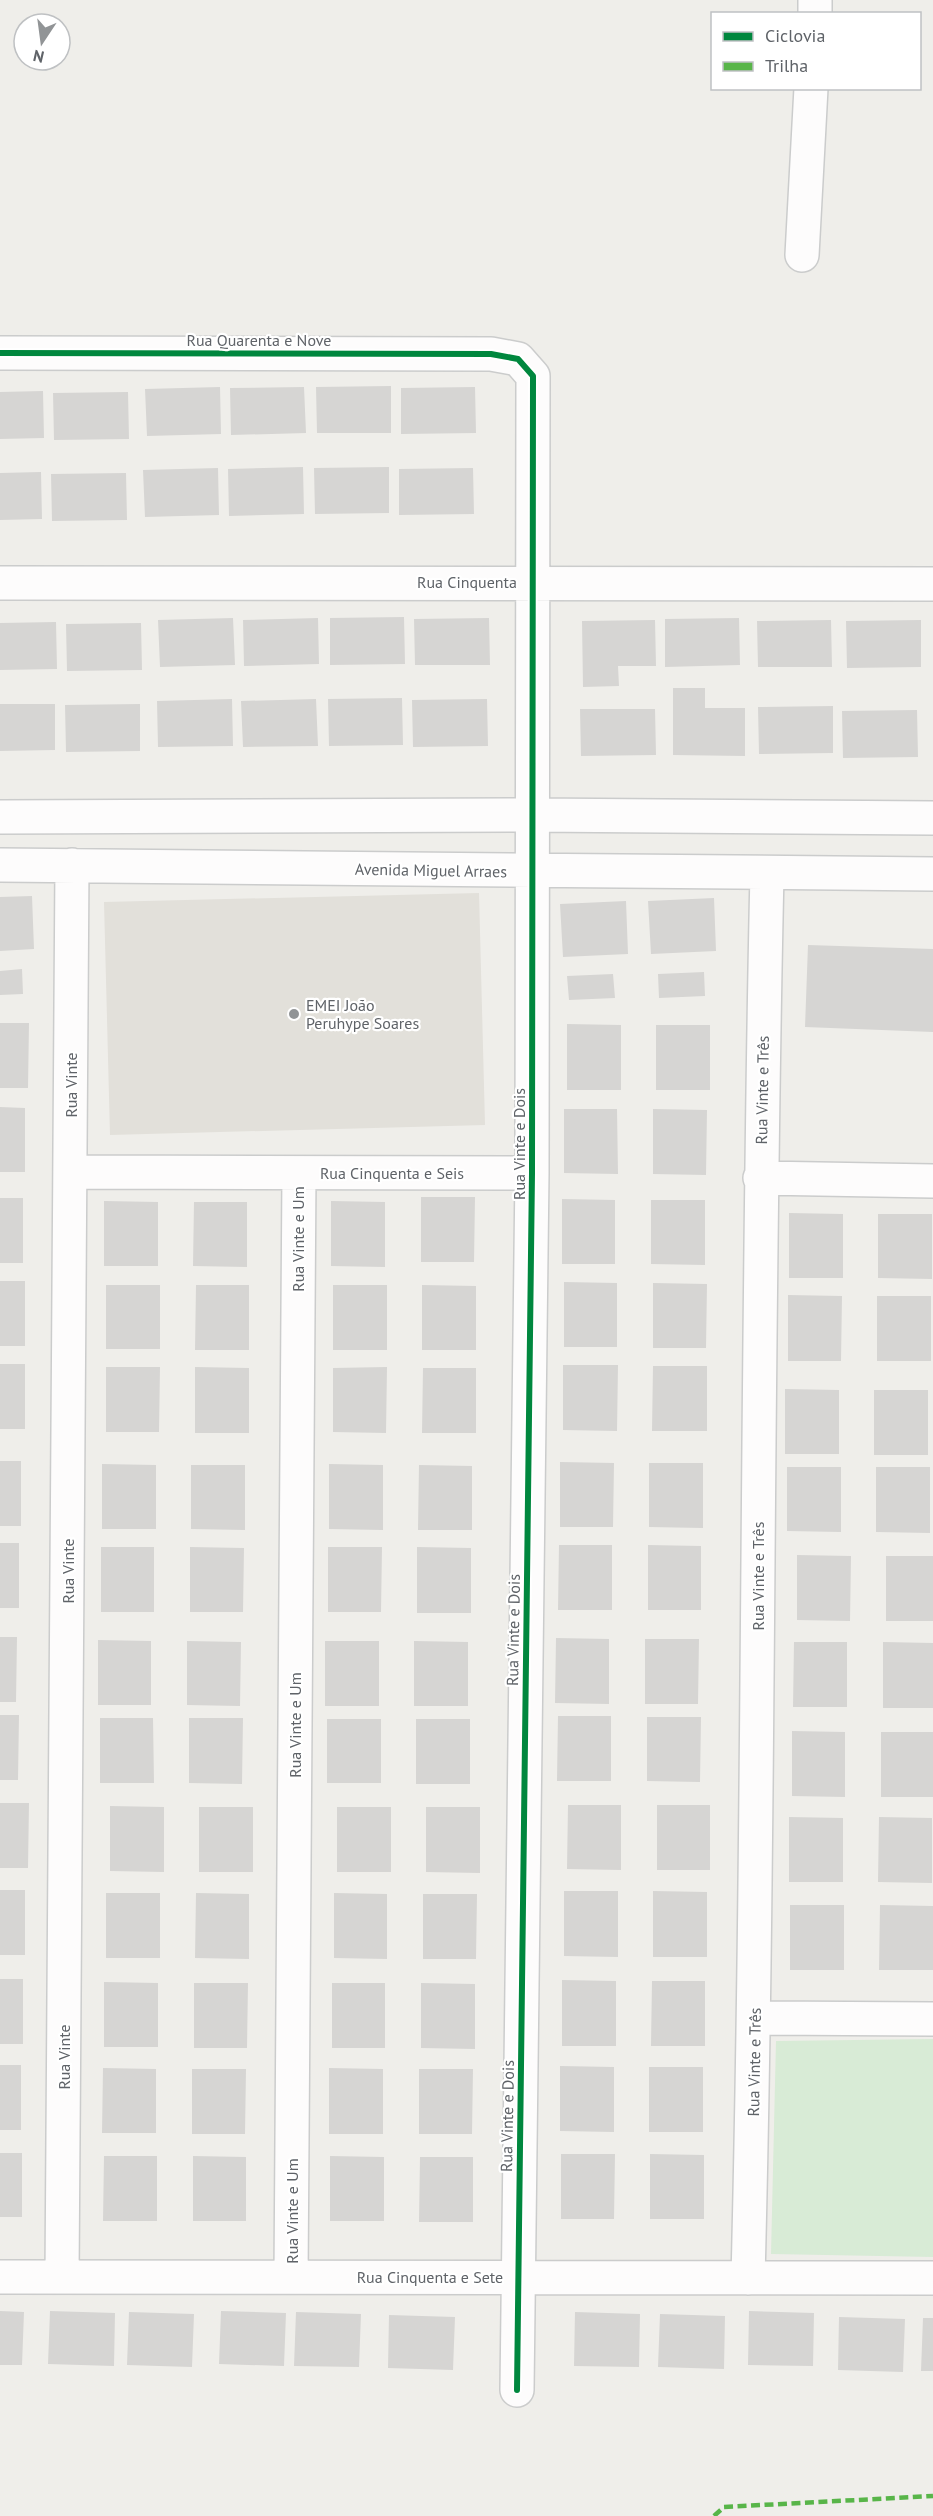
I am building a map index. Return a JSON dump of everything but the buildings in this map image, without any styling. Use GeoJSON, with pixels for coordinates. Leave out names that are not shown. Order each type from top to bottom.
{"type":"FeatureCollection","features":[{"type":"Feature","properties":{"kind":"street"},"geometry":{"type":"LineString","coordinates":[[802,255],[811,90]]}},
{"type":"Feature","properties":{"kind":"street","name":"Rua Quarenta e Nove"},"geometry":{"type":"LineString","coordinates":[[0,353],[491,354],[518,359]]}},
{"type":"Feature","properties":{"kind":"street","name":"Rua Vinte e Dois"},"geometry":{"type":"LineString","coordinates":[[517,2390],[532,1173],[531,815],[534,582],[533,376],[518,359]]}},
{"type":"Feature","properties":{"kind":"street","name":"Rua Cinquenta"},"geometry":{"type":"LineString","coordinates":[[0,582],[933,584]]}},
{"type":"Feature","properties":{"kind":"street"},"geometry":{"type":"LineString","coordinates":[[0,817],[531,815],[933,818]]}},
{"type":"Feature","properties":{"kind":"street","name":"Avenida Miguel Arraes"},"geometry":{"type":"LineString","coordinates":[[0,865],[933,874]]}},
{"type":"Feature","properties":{"kind":"street","name":"Rua Vinte"},"geometry":{"type":"LineString","coordinates":[[63,2277],[72,865]]}},
{"type":"Feature","properties":{"kind":"street","name":"Rua Vinte e Três"},"geometry":{"type":"LineString","coordinates":[[748,2278],[755,2018],[760,1178],[766,874]]}},
{"type":"Feature","properties":{"kind":"street","name":"Rua Cinquenta e Seis"},"geometry":{"type":"LineString","coordinates":[[71,1172],[532,1173]]}},
{"type":"Feature","properties":{"kind":"street","name":"Rua Vinte e Um"},"geometry":{"type":"LineString","coordinates":[[291,2277],[299,1173]]}},
{"type":"Feature","properties":{"kind":"street"},"geometry":{"type":"LineString","coordinates":[[760,1178],[933,1181]]}},
{"type":"Feature","properties":{"kind":"street"},"geometry":{"type":"LineString","coordinates":[[755,2018],[933,2019]]}},
{"type":"Feature","properties":{"kind":"street","name":"Rua Cinquenta e Sete"},"geometry":{"type":"LineString","coordinates":[[0,2277],[933,2278]]}},
{"type":"Feature","properties":{"kind":"shaded area","name":"EMEI João Peruhype Soares"},"geometry":{"type":"Polygon","coordinates":[[[479,893],[485,1125],[110,1135],[104,902],[479,893]]]}},
{"type":"Feature","properties":{"kind":"green space"},"geometry":{"type":"Polygon","coordinates":[[[933,2039],[933,2257],[771,2254],[776,2041],[933,2039]]]}},
{"type":"Feature","properties":{"kind":"marked path"},"geometry":{"type":"LineString","coordinates":[[714,2516],[724,2507],[933,2496]]}},
{"type":"Feature","properties":{"kind":"cycle path"},"geometry":{"type":"LineString","coordinates":[[0,353],[491,354],[518,359],[533,376],[532,1173],[517,2390]]}},
{"type":"Feature","properties":{"kind":"place","name":"EMEI João Peruhype Soares"},"geometry":{"type":"Point","coordinates":[294,1014]}}]}
